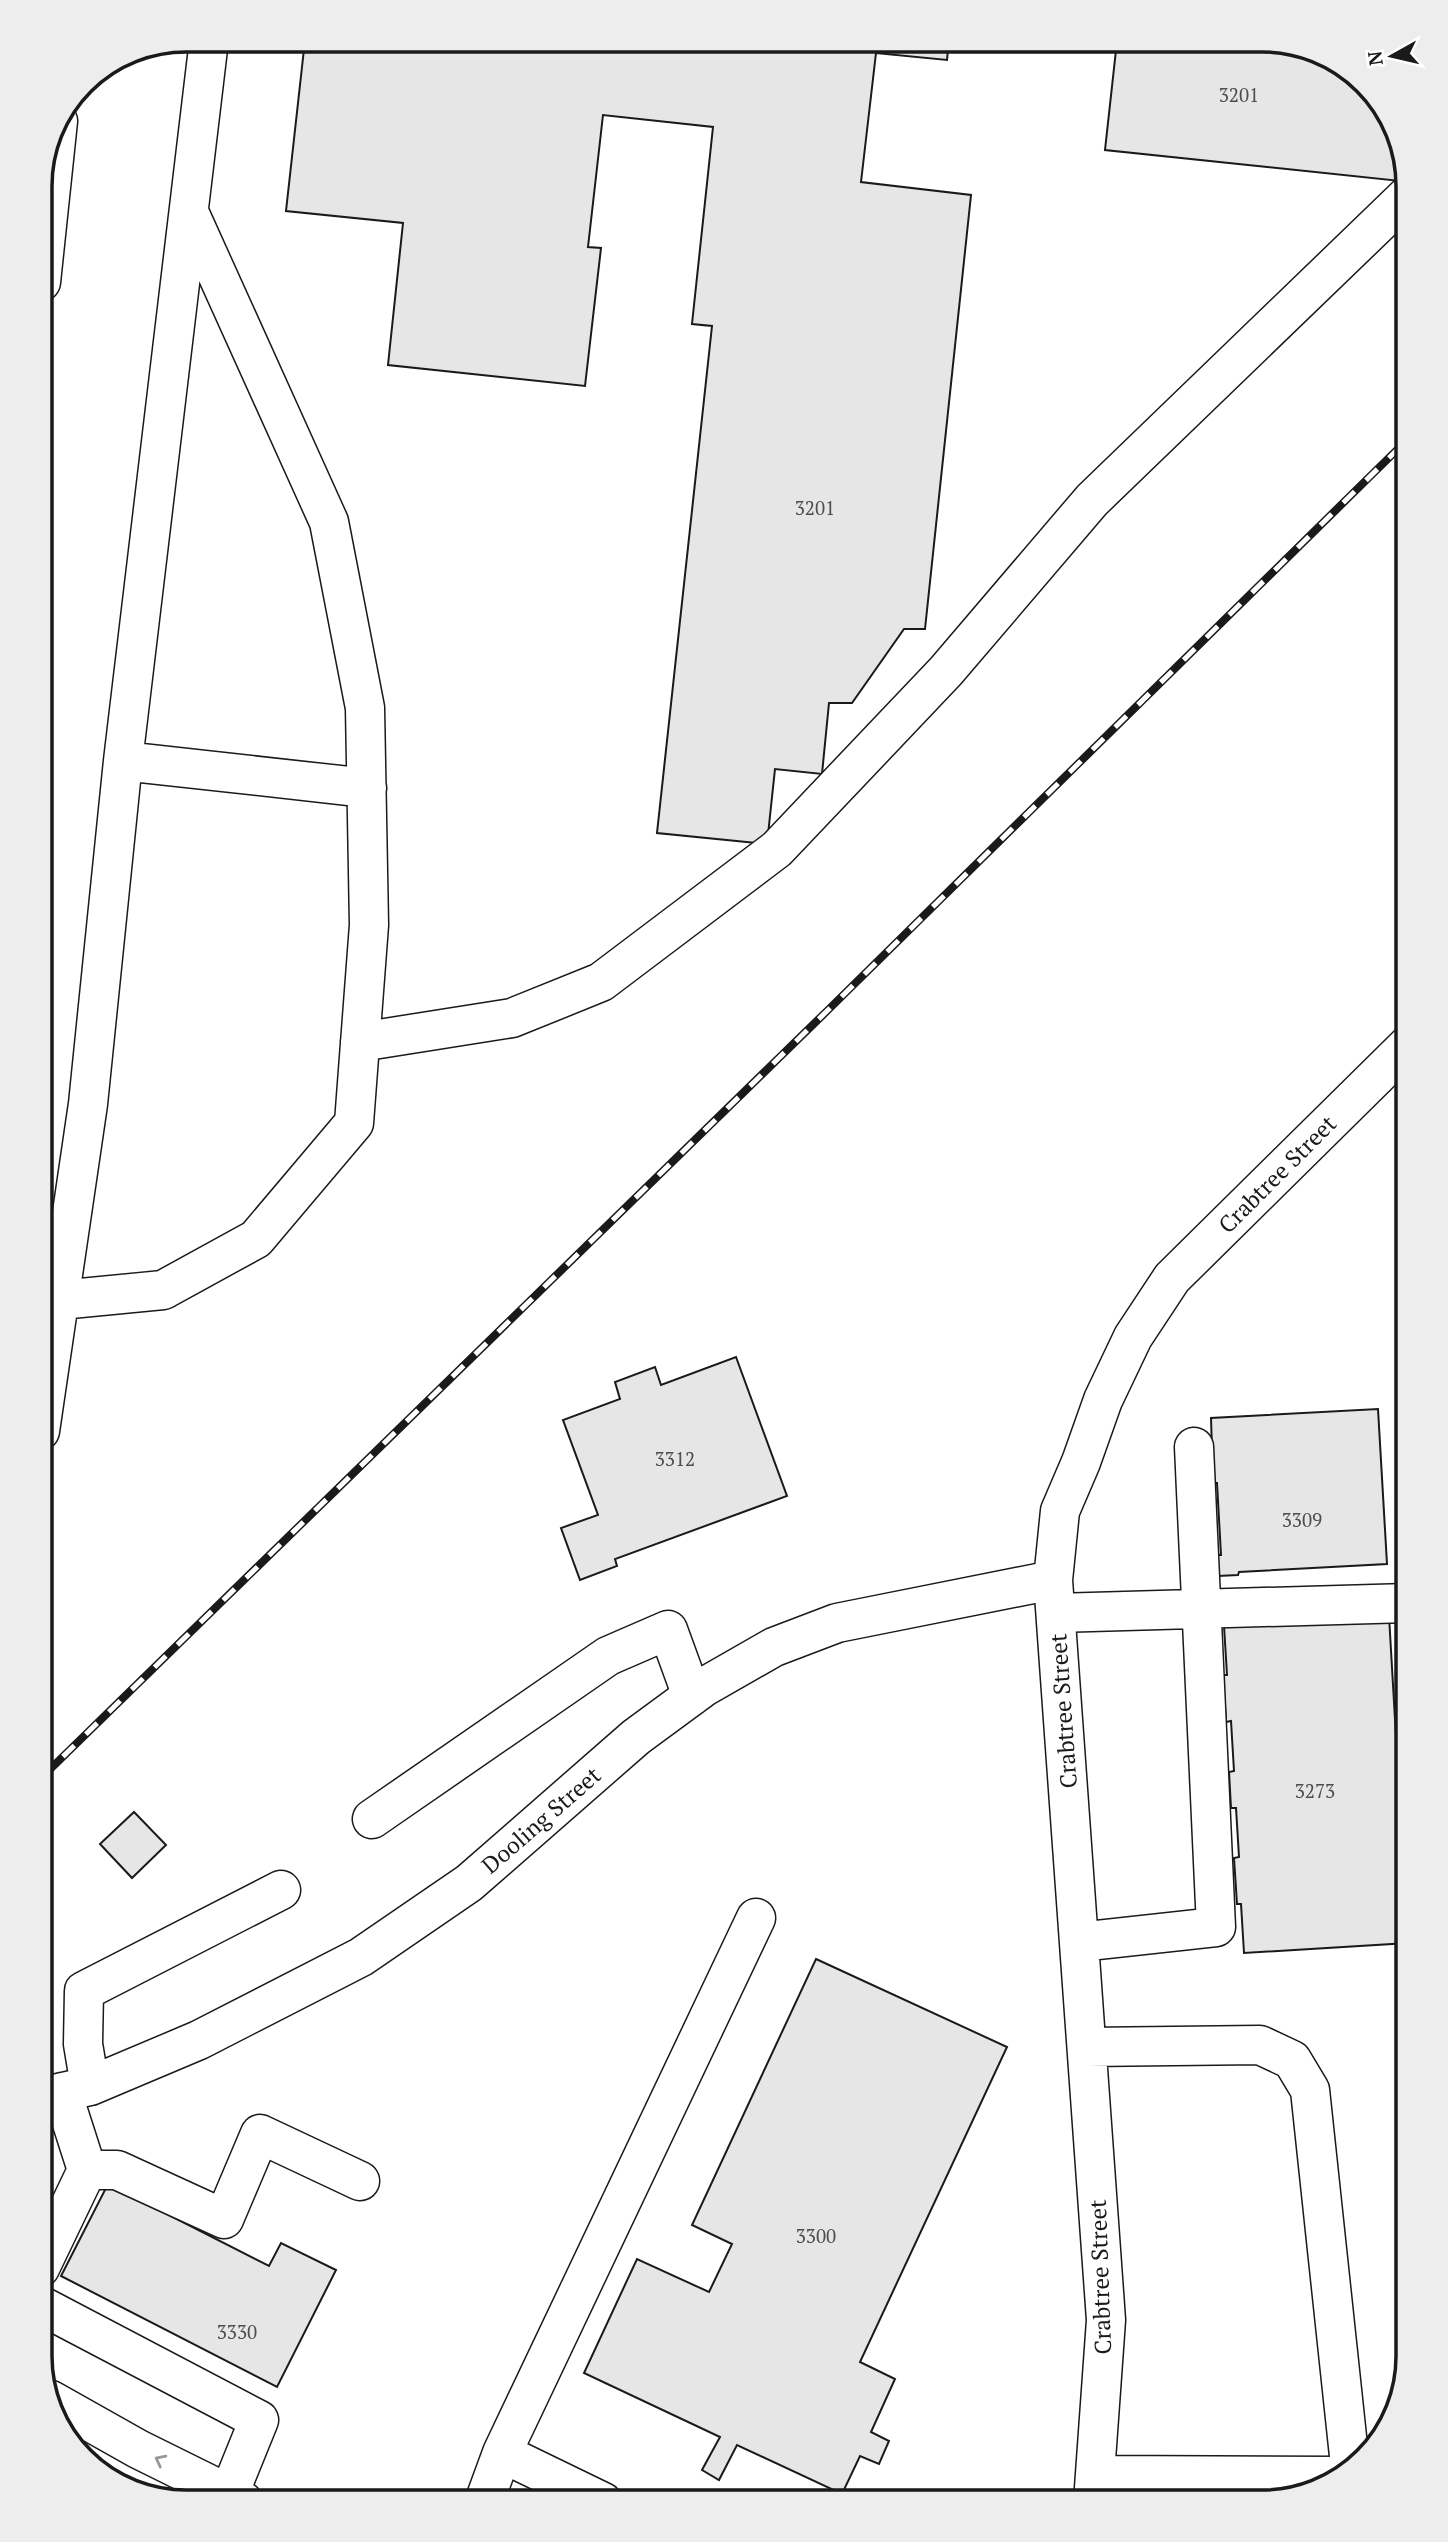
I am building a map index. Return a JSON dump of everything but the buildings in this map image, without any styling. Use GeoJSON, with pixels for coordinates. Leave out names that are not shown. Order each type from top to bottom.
{"type":"FeatureCollection","features":[{"type":"Feature","properties":{"kind":"street"},"geometry":{"type":"LineString","coordinates":[[52,1349],[88,1104],[123,761],[208,52]]}},
{"type":"Feature","properties":{"kind":"street"},"geometry":{"type":"LineString","coordinates":[[360,1042],[512,1018],[601,982],[776,849],[946,671],[1092,500],[1396,207]]}},
{"type":"Feature","properties":{"kind":"street"},"geometry":{"type":"LineString","coordinates":[[60,1300],[163,1290],[256,1239],[354,1123],[369,925],[365,708],[329,522],[189,211]]}},
{"type":"Feature","properties":{"kind":"street"},"geometry":{"type":"LineString","coordinates":[[123,761],[367,788]]}},
{"type":"Feature","properties":{"kind":"street","name":"Crabtree Street"},"geometry":{"type":"LineString","coordinates":[[1094,2488],[1106,2320],[1054,1596],[1060,1511],[1103,1400],[1133,1337],[1172,1278],[1396,1057]]}},
{"type":"Feature","properties":{"kind":"street"},"geometry":{"type":"LineString","coordinates":[[1079,1942],[1216,1927],[1194,1447]]}},
{"type":"Feature","properties":{"kind":"street","name":"Dooling Street"},"geometry":{"type":"LineString","coordinates":[[64,2092],[199,2040],[361,1957],[469,1883],[636,1737],[692,1696],[774,1647],[836,1623],[1054,1596],[1202,1609],[1396,1602]]}},
{"type":"Feature","properties":{"kind":"street"},"geometry":{"type":"LineString","coordinates":[[372,1819],[608,1656],[668,1630],[692,1696]]}},
{"type":"Feature","properties":{"kind":"street"},"geometry":{"type":"LineString","coordinates":[[52,2243],[87,2171],[64,2092],[83,2044],[84,1991],[281,1890]]}},
{"type":"Feature","properties":{"kind":"street"},"geometry":{"type":"LineString","coordinates":[[489,2489],[502,2453],[756,1918]]}},
{"type":"Feature","properties":{"kind":"street"},"geometry":{"type":"LineString","coordinates":[[1087,2047],[1260,2045],[1292,2060],[1310,2090],[1349,2457]]}},
{"type":"Feature","properties":{"kind":"street"},"geometry":{"type":"LineString","coordinates":[[87,2171],[117,2170],[224,2219],[260,2134],[360,2181]]}},
{"type":"Feature","properties":{"kind":"street"},"geometry":{"type":"LineString","coordinates":[[52,2311],[259,2420],[239,2489]]}},
{"type":"Feature","properties":{"kind":"street"},"geometry":{"type":"LineString","coordinates":[[63,2407],[138,2449],[218,2489]]}},
{"type":"Feature","properties":{"kind":"street"},"geometry":{"type":"LineString","coordinates":[[502,2453],[577,2489]]}},
{"type":"Feature","properties":{"kind":"street"},"geometry":{"type":"LineString","coordinates":[[1094,2488],[1318,2477]]}},
{"type":"Feature","properties":{"kind":"railway"},"geometry":{"type":"LineString","coordinates":[[52,1767],[1396,451]]}}]}
